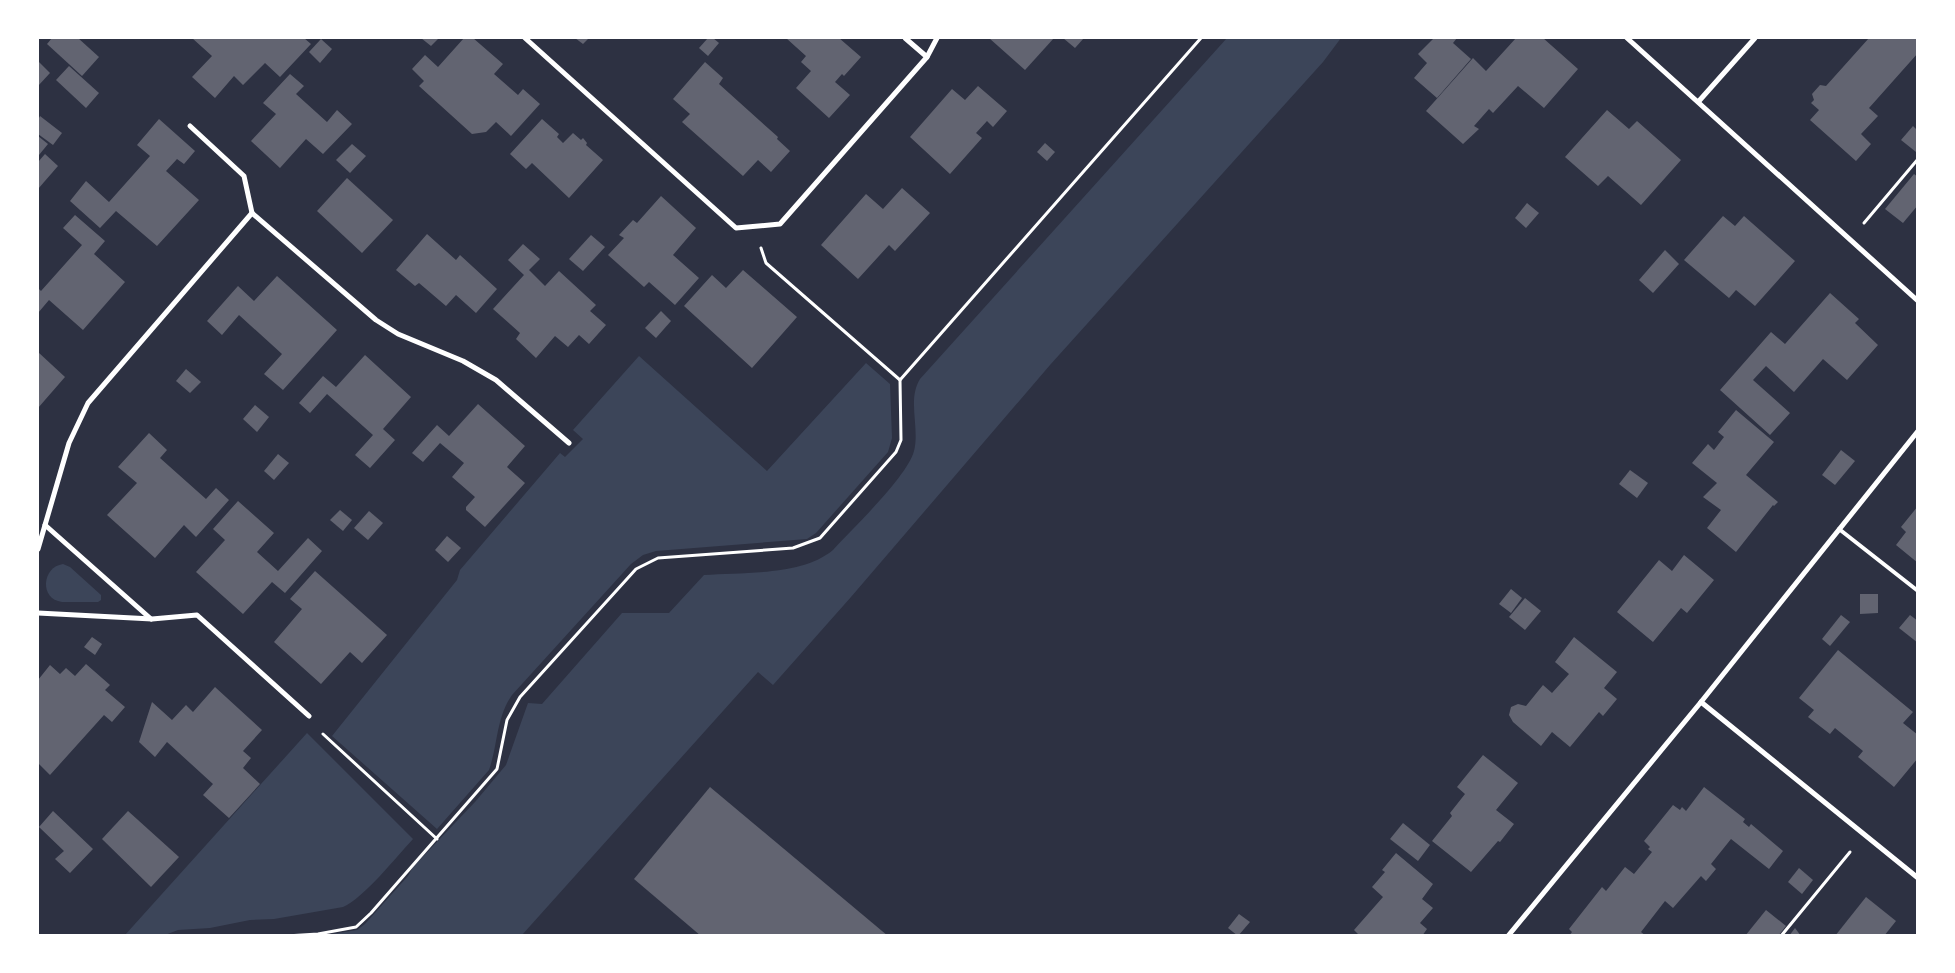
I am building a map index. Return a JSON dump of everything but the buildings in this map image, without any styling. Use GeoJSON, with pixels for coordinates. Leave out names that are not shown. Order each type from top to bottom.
{"type":"FeatureCollection","features":[{"type":"Feature","properties":{"kind":"street"},"geometry":{"type":"LineString","coordinates":[[525,38],[736,228],[780,224],[927,57],[937,38]]}},
{"type":"Feature","properties":{"kind":"street"},"geometry":{"type":"LineString","coordinates":[[905,38],[927,57]]}},
{"type":"Feature","properties":{"kind":"street"},"geometry":{"type":"LineString","coordinates":[[1626,38],[1699,101],[1918,301]]}},
{"type":"Feature","properties":{"kind":"street"},"geometry":{"type":"LineString","coordinates":[[1699,101],[1755,38]]}},
{"type":"Feature","properties":{"kind":"street"},"geometry":{"type":"LineString","coordinates":[[190,126],[244,176],[252,213],[376,320],[398,334],[463,362],[496,380],[569,443]]}},
{"type":"Feature","properties":{"kind":"street"},"geometry":{"type":"LineString","coordinates":[[38,549],[69,443],[88,403],[252,213]]}},
{"type":"Feature","properties":{"kind":"street"},"geometry":{"type":"LineString","coordinates":[[1508,936],[1701,702],[1918,431]]}},
{"type":"Feature","properties":{"kind":"street"},"geometry":{"type":"LineString","coordinates":[[45,525],[152,619]]}},
{"type":"Feature","properties":{"kind":"street"},"geometry":{"type":"LineString","coordinates":[[38,613],[152,619],[197,615],[309,716]]}},
{"type":"Feature","properties":{"kind":"street"},"geometry":{"type":"LineString","coordinates":[[1701,702],[1918,878]]}},
{"type":"Feature","properties":{"kind":"lane"},"geometry":{"type":"LineString","coordinates":[[1839,529],[1918,591]]}},
{"type":"Feature","properties":{"kind":"path"},"geometry":{"type":"LineString","coordinates":[[286,936],[318,934],[356,927],[498,769],[507,720],[520,697],[636,569],[658,558],[793,548],[820,538],[896,452],[901,440],[900,380],[1201,38]]}},
{"type":"Feature","properties":{"kind":"path"},"geometry":{"type":"LineString","coordinates":[[1850,240],[1918,158]]}},
{"type":"Feature","properties":{"kind":"path"},"geometry":{"type":"LineString","coordinates":[[753,226],[766,263],[900,380]]}},
{"type":"Feature","properties":{"kind":"path"},"geometry":{"type":"LineString","coordinates":[[309,716],[314,727],[437,839]]}},
{"type":"Feature","properties":{"kind":"path"},"geometry":{"type":"LineString","coordinates":[[1781,936],[1865,834]]}},
{"type":"Feature","properties":{"kind":"shaded area"},"geometry":{"type":"Polygon","coordinates":[[[1227,38],[1341,38],[1323,62],[1050,365],[773,685],[758,672],[522,935],[327,935],[357,930],[365,924],[408,876],[413,867],[475,802],[506,765],[528,703],[542,704],[622,613],[669,613],[704,575],[754,573],[789,569],[820,558],[833,550],[891,488],[909,462],[914,451],[916,433],[914,396],[920,379],[1227,38]]]}},
{"type":"Feature","properties":{"kind":"shaded area"},"geometry":{"type":"Polygon","coordinates":[[[639,356],[767,471],[866,363],[890,384],[892,438],[888,452],[816,533],[807,539],[656,551],[643,555],[631,564],[512,695],[500,722],[489,770],[437,829],[332,736],[457,580],[460,570],[560,453],[565,457],[583,439],[573,430],[639,356]]]}},
{"type":"Feature","properties":{"kind":"shaded area"},"geometry":{"type":"Polygon","coordinates":[[[63,564],[70,567],[101,595],[101,600],[98,602],[62,602],[55,600],[47,589],[47,577],[56,566],[63,564]]]}},
{"type":"Feature","properties":{"kind":"shaded area"},"geometry":{"type":"Polygon","coordinates":[[[307,733],[413,839],[389,866],[360,895],[343,907],[274,919],[250,920],[210,928],[178,930],[165,935],[125,935],[307,733]]]}}]}
